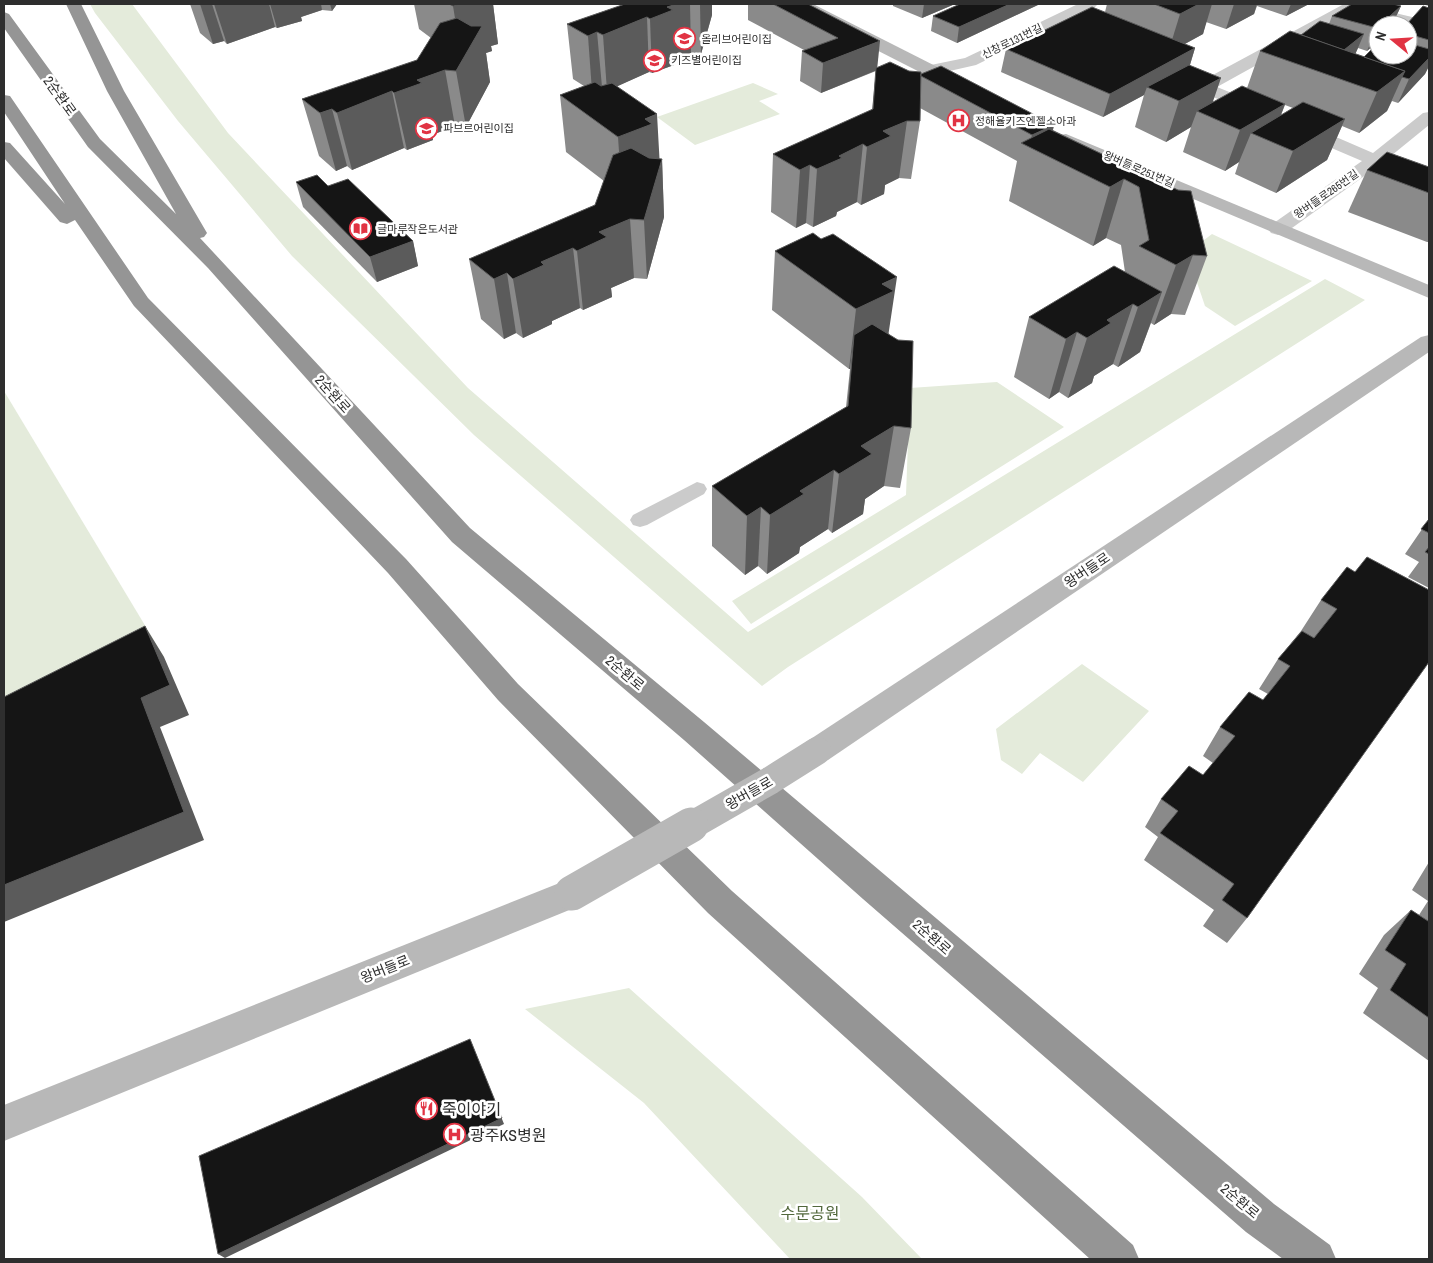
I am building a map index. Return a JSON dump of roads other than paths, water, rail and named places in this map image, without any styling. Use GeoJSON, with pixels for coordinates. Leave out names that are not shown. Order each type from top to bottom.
{"type":"FeatureCollection","features":[{"type":"Feature","properties":{"kind":"highway"},"geometry":{"type":"LineString","coordinates":[[73,4],[85,32],[146,145],[215,264]]}},
{"type":"Feature","properties":{"kind":"highway","name":"2순환로"},"geometry":{"type":"LineString","coordinates":[[4,17],[94,143],[215,264],[462,535],[694,731],[874,888],[1260,1218],[1316,1259]]}},
{"type":"Feature","properties":{"kind":"highway"},"geometry":{"type":"LineString","coordinates":[[4,100],[141,302]]}},
{"type":"Feature","properties":{"kind":"highway"},"geometry":{"type":"LineString","coordinates":[[4,147],[141,302],[397,566],[508,692],[720,902],[1119,1259]]}},
{"type":"Feature","properties":{"kind":"main road"},"geometry":{"type":"LineString","coordinates":[[802,4],[852,32],[932,70],[977,95]]}},
{"type":"Feature","properties":{"kind":"main road","name":"왕버들로251번길"},"geometry":{"type":"LineString","coordinates":[[1051,132],[1429,292]]}},
{"type":"Feature","properties":{"kind":"main road","name":"왕버들로"},"geometry":{"type":"LineString","coordinates":[[4,1123],[572,893],[771,780],[817,751],[1429,342]]}},
{"type":"Feature","properties":{"kind":"street","name":"신창로131번길"},"geometry":{"type":"LineString","coordinates":[[932,70],[970,62],[1090,4]]}},
{"type":"Feature","properties":{"kind":"street","name":"왕버들로265번길"},"geometry":{"type":"LineString","coordinates":[[1375,160],[1204,87],[1347,5],[1429,26]]}},
{"type":"Feature","properties":{"kind":"street","name":"왕버들로265번길"},"geometry":{"type":"LineString","coordinates":[[1278,229],[1375,160],[1429,117]]}},
{"type":"Feature","properties":{"kind":"lane"},"geometry":{"type":"LineString","coordinates":[[640,520],[697,489]]}},
{"type":"Feature","properties":{"kind":"place","name":"올리브어린이집"},"geometry":{"type":"Point","coordinates":[685,39]}},
{"type":"Feature","properties":{"kind":"place","name":"키즈별어린이집"},"geometry":{"type":"Point","coordinates":[655,60]}},
{"type":"Feature","properties":{"kind":"place","name":"정해율키즈엔젤소아과"},"geometry":{"type":"Point","coordinates":[959,121]}},
{"type":"Feature","properties":{"kind":"place","name":"파브르어린이집"},"geometry":{"type":"Point","coordinates":[427,128]}},
{"type":"Feature","properties":{"kind":"place","name":"글마루작은도서관"},"geometry":{"type":"Point","coordinates":[361,229]}},
{"type":"Feature","properties":{"kind":"place","name":"죽이야기"},"geometry":{"type":"Point","coordinates":[426,1109]}},
{"type":"Feature","properties":{"kind":"place","name":"광주KS병원"},"geometry":{"type":"Point","coordinates":[454,1135]}},
{"type":"Feature","properties":{"kind":"park label","name":"수문공원"},"geometry":{"type":"Point","coordinates":[810,1213]}}]}
